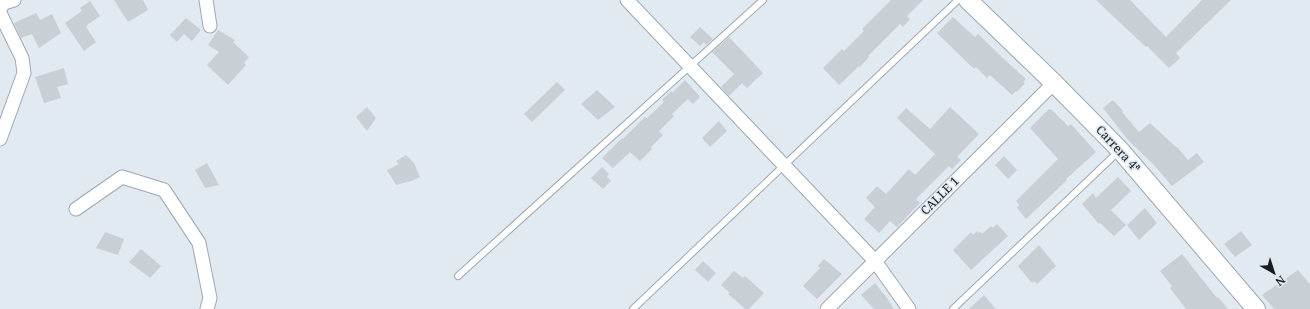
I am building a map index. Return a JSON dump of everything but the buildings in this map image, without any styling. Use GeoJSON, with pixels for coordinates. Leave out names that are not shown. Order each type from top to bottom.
{"type":"FeatureCollection","features":[{"type":"Feature","properties":{"kind":"street"},"geometry":{"type":"LineString","coordinates":[[0,9],[4,3],[14,0]]}},
{"type":"Feature","properties":{"kind":"street"},"geometry":{"type":"LineString","coordinates":[[206,0],[210,26]]}},
{"type":"Feature","properties":{"kind":"street"},"geometry":{"type":"LineString","coordinates":[[627,0],[875,261],[908,309]]}},
{"type":"Feature","properties":{"kind":"street","name":"Carrera 4ª"},"geometry":{"type":"LineString","coordinates":[[968,0],[1054,83],[1120,150],[1256,309]]}},
{"type":"Feature","properties":{"kind":"street"},"geometry":{"type":"LineString","coordinates":[[0,13],[22,58],[24,73],[0,139]]}},
{"type":"Feature","properties":{"kind":"street","name":"CALLE 1"},"geometry":{"type":"LineString","coordinates":[[827,309],[1054,83]]}},
{"type":"Feature","properties":{"kind":"street"},"geometry":{"type":"LineString","coordinates":[[76,209],[122,177],[164,190],[199,243],[210,298],[207,309]]}},
{"type":"Feature","properties":{"kind":"lane"},"geometry":{"type":"LineString","coordinates":[[458,276],[763,0]]}},
{"type":"Feature","properties":{"kind":"lane"},"geometry":{"type":"LineString","coordinates":[[633,309],[958,0]]}},
{"type":"Feature","properties":{"kind":"lane"},"geometry":{"type":"LineString","coordinates":[[953,309],[1120,150]]}}]}
